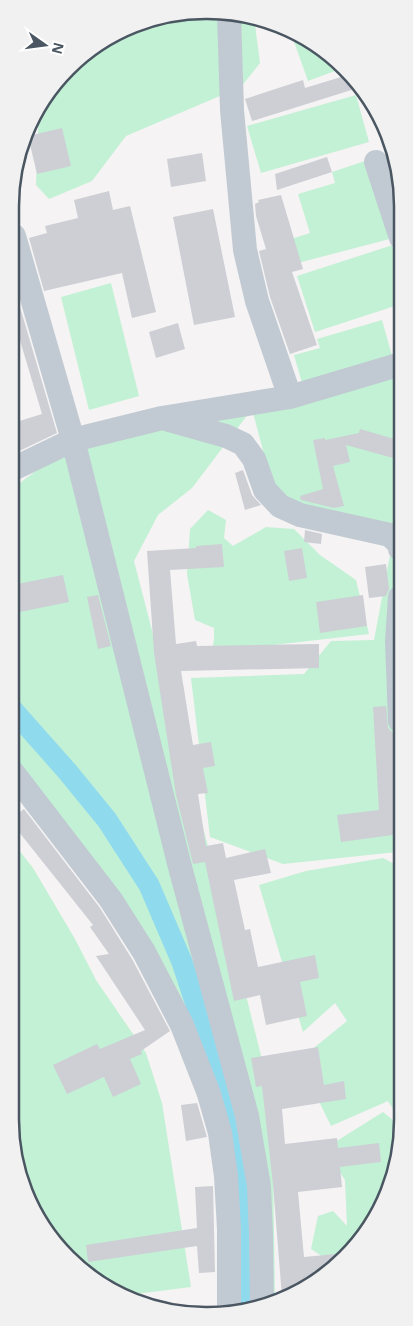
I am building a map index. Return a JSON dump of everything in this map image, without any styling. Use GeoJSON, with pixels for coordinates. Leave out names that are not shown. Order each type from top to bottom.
{"type":"FeatureCollection","features":[{"type":"Feature","properties":{"kind":"lane"},"geometry":{"type":"LineString","coordinates":[[229,20],[232,110],[245,250],[257,301],[290,397]]}},
{"type":"Feature","properties":{"kind":"lane"},"geometry":{"type":"LineString","coordinates":[[376,162],[394,217]]}},
{"type":"Feature","properties":{"kind":"lane"},"geometry":{"type":"LineString","coordinates":[[19,253],[73,440],[143,722],[247,1116],[259,1186],[262,1299]]}},
{"type":"Feature","properties":{"kind":"lane"},"geometry":{"type":"LineString","coordinates":[[19,466],[73,440],[162,418],[290,397],[394,366]]}},
{"type":"Feature","properties":{"kind":"lane"},"geometry":{"type":"LineString","coordinates":[[162,418],[226,436],[243,444],[254,458],[265,490],[280,506],[300,515],[390,535],[394,539]]}},
{"type":"Feature","properties":{"kind":"lane"},"geometry":{"type":"LineString","coordinates":[[19,780],[112,900],[144,952],[182,1025],[208,1094],[220,1133],[226,1176],[229,1306]]}},
{"type":"Feature","properties":{"kind":"green space"},"geometry":{"type":"Polygon","coordinates":[[[219,19],[255,25],[260,63],[241,87],[126,136],[92,181],[49,199],[36,185],[38,122],[50,102],[65,83],[102,50],[135,33],[158,25],[182,20],[219,19]]]}},
{"type":"Feature","properties":{"kind":"green space"},"geometry":{"type":"Polygon","coordinates":[[[293,40],[311,50],[336,71],[308,81],[293,40]]]}},
{"type":"Feature","properties":{"kind":"green space"},"geometry":{"type":"Polygon","coordinates":[[[356,95],[369,142],[261,173],[247,126],[356,95]]]}},
{"type":"Feature","properties":{"kind":"green space"},"geometry":{"type":"Polygon","coordinates":[[[380,156],[394,209],[394,238],[294,264],[288,240],[310,233],[298,194],[335,183],[332,172],[380,156]]]}},
{"type":"Feature","properties":{"kind":"green space"},"geometry":{"type":"Polygon","coordinates":[[[394,245],[394,306],[315,332],[297,276],[394,245]]]}},
{"type":"Feature","properties":{"kind":"green space"},"geometry":{"type":"Polygon","coordinates":[[[111,283],[139,396],[89,410],[61,297],[111,283]]]}},
{"type":"Feature","properties":{"kind":"green space"},"geometry":{"type":"Polygon","coordinates":[[[382,320],[394,363],[304,390],[294,355],[320,348],[317,339],[382,320]]]}},
{"type":"Feature","properties":{"kind":"green space"},"geometry":{"type":"Polygon","coordinates":[[[394,371],[394,852],[283,864],[210,837],[191,678],[304,674],[331,641],[374,640],[393,539],[278,507],[252,409],[192,488],[158,515],[134,561],[272,1100],[275,1294],[243,1304],[232,1306],[237,1257],[188,1022],[19,775],[19,484],[76,441],[394,371]]]}},
{"type":"Feature","properties":{"kind":"green space"},"geometry":{"type":"Polygon","coordinates":[[[208,510],[226,520],[224,538],[233,546],[266,527],[294,529],[320,555],[356,580],[369,634],[212,652],[214,628],[195,620],[187,574],[190,529],[208,510]]]}},
{"type":"Feature","properties":{"kind":"green space"},"geometry":{"type":"Polygon","coordinates":[[[19,850],[33,868],[75,939],[96,980],[146,1053],[162,1103],[191,1287],[137,1294],[102,1276],[65,1243],[50,1224],[33,1191],[22,1156],[19,1132],[19,850]]]}},
{"type":"Feature","properties":{"kind":"green space"},"geometry":{"type":"Polygon","coordinates":[[[383,858],[394,864],[394,1111],[388,1101],[331,1126],[299,1060],[347,1021],[335,1003],[303,1032],[259,885],[306,871],[383,858]]]}},
{"type":"Feature","properties":{"kind":"green space"},"geometry":{"type":"Polygon","coordinates":[[[383,1112],[394,1121],[391,1156],[375,1203],[363,1224],[348,1243],[330,1261],[311,1249],[318,1216],[333,1211],[347,1226],[345,1180],[324,1149],[383,1112]]]}},
{"type":"Feature","properties":{"kind":"building"},"geometry":{"type":"Polygon","coordinates":[[[342,77],[353,89],[252,121],[245,99],[303,80],[305,88],[342,77]]]}},
{"type":"Feature","properties":{"kind":"building"},"geometry":{"type":"Polygon","coordinates":[[[62,128],[71,166],[37,174],[30,144],[33,135],[62,128]]]}},
{"type":"Feature","properties":{"kind":"building"},"geometry":{"type":"Polygon","coordinates":[[[202,153],[206,181],[171,187],[167,159],[202,153]]]}},
{"type":"Feature","properties":{"kind":"building"},"geometry":{"type":"Polygon","coordinates":[[[327,157],[332,172],[277,190],[275,174],[327,157]]]}},
{"type":"Feature","properties":{"kind":"building"},"geometry":{"type":"Polygon","coordinates":[[[109,191],[113,210],[130,206],[156,312],[132,318],[122,273],[44,291],[29,238],[47,233],[45,226],[78,218],[74,200],[109,191]]]}},
{"type":"Feature","properties":{"kind":"building"},"geometry":{"type":"Polygon","coordinates":[[[281,195],[303,269],[292,272],[317,345],[290,354],[270,297],[259,251],[266,249],[256,216],[255,204],[259,202],[258,200],[281,195]]]}},
{"type":"Feature","properties":{"kind":"building"},"geometry":{"type":"Polygon","coordinates":[[[213,209],[235,317],[194,325],[173,217],[213,209]]]}},
{"type":"Feature","properties":{"kind":"building"},"geometry":{"type":"Polygon","coordinates":[[[19,303],[57,433],[19,451],[19,421],[42,414],[19,337],[19,303]]]}},
{"type":"Feature","properties":{"kind":"building"},"geometry":{"type":"Polygon","coordinates":[[[178,323],[185,349],[156,358],[149,332],[178,323]]]}},
{"type":"Feature","properties":{"kind":"building"},"geometry":{"type":"Polygon","coordinates":[[[360,429],[394,439],[393,458],[346,445],[350,462],[333,466],[344,506],[334,508],[301,500],[300,496],[323,489],[313,440],[325,438],[325,440],[359,433],[360,429]]]}},
{"type":"Feature","properties":{"kind":"building"},"geometry":{"type":"Polygon","coordinates":[[[243,470],[252,495],[261,505],[245,510],[235,473],[243,470]]]}},
{"type":"Feature","properties":{"kind":"building"},"geometry":{"type":"Polygon","coordinates":[[[305,530],[322,534],[321,544],[304,542],[305,530]]]}},
{"type":"Feature","properties":{"kind":"building"},"geometry":{"type":"Polygon","coordinates":[[[222,544],[224,567],[170,570],[176,644],[196,641],[197,646],[319,644],[319,668],[181,671],[193,745],[211,742],[215,766],[203,768],[208,793],[198,794],[206,846],[223,843],[226,858],[265,849],[271,873],[234,880],[245,930],[250,929],[258,967],[315,955],[319,978],[300,982],[307,1016],[266,1025],[260,995],[234,1001],[205,862],[193,864],[176,795],[154,653],[147,551],[196,548],[196,546],[222,544]]]}},
{"type":"Feature","properties":{"kind":"building"},"geometry":{"type":"Polygon","coordinates":[[[302,548],[307,578],[289,581],[284,551],[302,548]]]}},
{"type":"Feature","properties":{"kind":"building"},"geometry":{"type":"Polygon","coordinates":[[[386,564],[389,589],[386,596],[369,598],[365,567],[386,564]]]}},
{"type":"Feature","properties":{"kind":"building"},"geometry":{"type":"Polygon","coordinates":[[[63,575],[69,602],[19,612],[19,584],[63,575]]]}},
{"type":"Feature","properties":{"kind":"building"},"geometry":{"type":"Polygon","coordinates":[[[98,595],[111,646],[98,649],[87,597],[98,595]]]}},
{"type":"Feature","properties":{"kind":"building"},"geometry":{"type":"Polygon","coordinates":[[[363,595],[367,626],[320,633],[316,602],[363,595]]]}},
{"type":"Feature","properties":{"kind":"building"},"geometry":{"type":"Polygon","coordinates":[[[386,706],[388,728],[394,733],[394,835],[341,842],[337,815],[379,810],[373,707],[386,706]]]}},
{"type":"Feature","properties":{"kind":"building"},"geometry":{"type":"Polygon","coordinates":[[[24,809],[100,908],[132,959],[170,1031],[141,1051],[142,1054],[130,1059],[141,1084],[113,1097],[104,1077],[67,1094],[53,1065],[97,1044],[100,1049],[145,1030],[96,956],[109,954],[90,927],[93,925],[19,832],[19,813],[24,809]]]}},
{"type":"Feature","properties":{"kind":"building"},"geometry":{"type":"Polygon","coordinates":[[[318,1047],[324,1085],[344,1081],[346,1099],[282,1109],[285,1144],[337,1138],[338,1148],[379,1143],[381,1162],[340,1167],[342,1187],[298,1192],[304,1257],[337,1254],[311,1276],[282,1292],[273,1185],[262,1086],[256,1087],[251,1058],[318,1047]]]}},
{"type":"Feature","properties":{"kind":"building"},"geometry":{"type":"Polygon","coordinates":[[[197,1103],[207,1137],[186,1141],[181,1105],[197,1103]]]}},
{"type":"Feature","properties":{"kind":"building"},"geometry":{"type":"Polygon","coordinates":[[[213,1186],[215,1272],[199,1273],[197,1246],[88,1262],[86,1245],[197,1228],[195,1187],[213,1186]]]}},
{"type":"Feature","properties":{"kind":"waterway"},"geometry":{"type":"LineString","coordinates":[[19,717],[107,820],[149,885],[182,962],[223,1087],[239,1181],[249,1302]]}}]}
